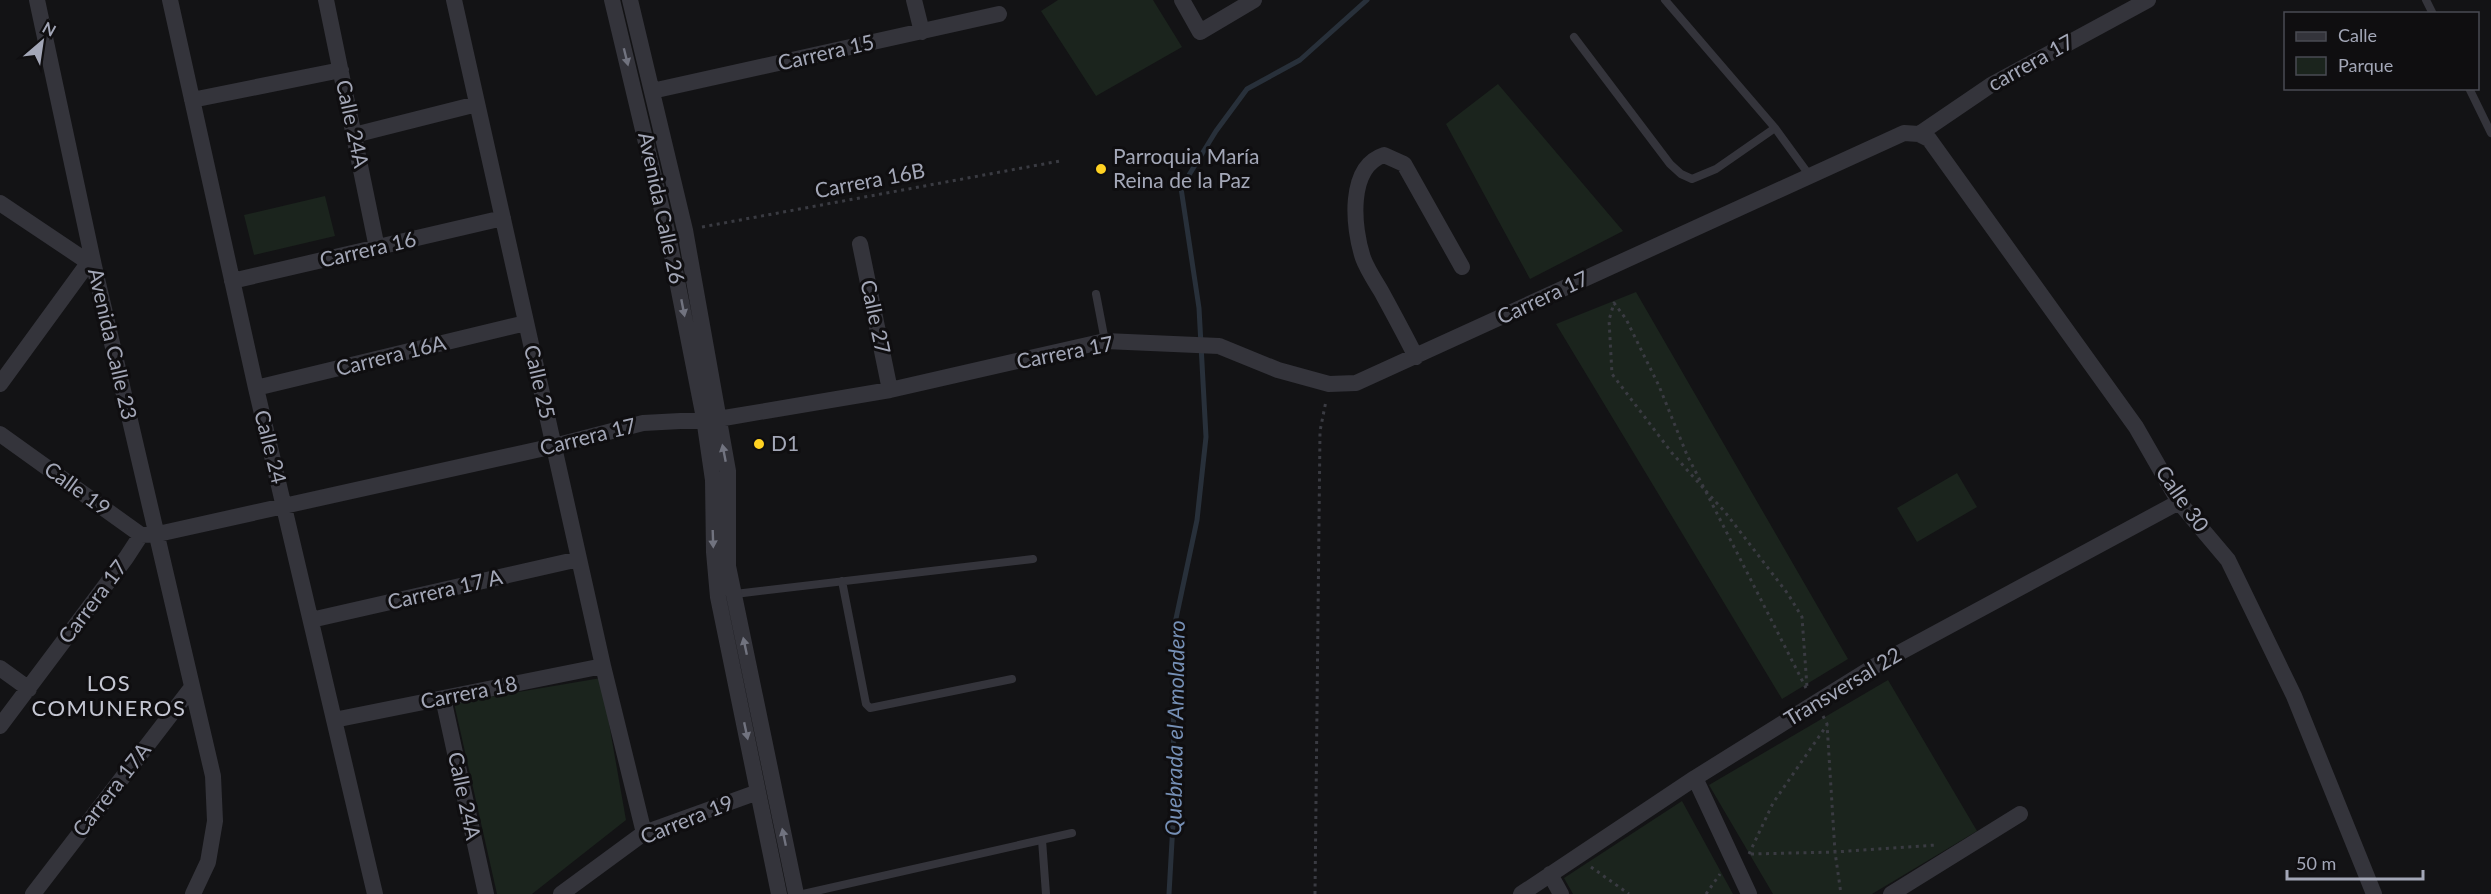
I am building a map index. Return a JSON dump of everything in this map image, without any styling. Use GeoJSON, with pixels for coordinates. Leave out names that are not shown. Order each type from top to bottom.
{"type":"FeatureCollection","features":[{"type":"Feature","properties":{"kind":"street","name":"Avenida Calle 23"},"geometry":{"type":"LineString","coordinates":[[37,0],[150,535],[192,687]]}},
{"type":"Feature","properties":{"kind":"street","name":"Calle 24"},"geometry":{"type":"LineString","coordinates":[[170,0],[256,388],[375,894]]}},
{"type":"Feature","properties":{"kind":"street","name":"Calle 24A"},"geometry":{"type":"LineString","coordinates":[[326,0],[377,248]]}},
{"type":"Feature","properties":{"kind":"street","name":"Calle 25"},"geometry":{"type":"LineString","coordinates":[[454,0],[603,666],[644,833]]}},
{"type":"Feature","properties":{"kind":"street","name":"Avenida Calle 26"},"geometry":{"type":"LineString","coordinates":[[612,0],[711,418]]}},
{"type":"Feature","properties":{"kind":"street","name":"Avenida Calle 26"},"geometry":{"type":"LineString","coordinates":[[630,0],[685,230],[711,418]]}},
{"type":"Feature","properties":{"kind":"street"},"geometry":{"type":"LineString","coordinates":[[914,0],[922,32]]}},
{"type":"Feature","properties":{"kind":"street"},"geometry":{"type":"LineString","coordinates":[[1182,0],[1200,32],[1254,0]]}},
{"type":"Feature","properties":{"kind":"street","name":"carrera 17"},"geometry":{"type":"LineString","coordinates":[[1924,136],[1991,85],[2148,0]]}},
{"type":"Feature","properties":{"kind":"street","name":"Carrera 15"},"geometry":{"type":"LineString","coordinates":[[652,91],[999,14]]}},
{"type":"Feature","properties":{"kind":"street"},"geometry":{"type":"LineString","coordinates":[[192,100],[341,70]]}},
{"type":"Feature","properties":{"kind":"street"},"geometry":{"type":"LineString","coordinates":[[354,135],[477,104]]}},
{"type":"Feature","properties":{"kind":"street","name":"Carrera 17"},"geometry":{"type":"LineString","coordinates":[[0,726],[150,535],[554,446],[643,423],[711,418],[890,390],[1105,341],[1219,346],[1278,370],[1329,384],[1356,382],[1416,357],[1904,133],[1924,136]]}},
{"type":"Feature","properties":{"kind":"street","name":"Calle 30"},"geometry":{"type":"LineString","coordinates":[[1924,136],[2136,428],[2179,502],[2228,560],[2294,696],[2374,894]]}},
{"type":"Feature","properties":{"kind":"street"},"geometry":{"type":"LineString","coordinates":[[1416,357],[1364,260],[1358,238],[1359,183],[1363,169],[1373,158],[1384,154],[1404,164],[1462,267]]}},
{"type":"Feature","properties":{"kind":"street"},"geometry":{"type":"LineString","coordinates":[[0,202],[91,264],[0,384]]}},
{"type":"Feature","properties":{"kind":"street","name":"Carrera 16"},"geometry":{"type":"LineString","coordinates":[[232,281],[503,218]]}},
{"type":"Feature","properties":{"kind":"street","name":"Calle 27"},"geometry":{"type":"LineString","coordinates":[[860,244],[890,390]]}},
{"type":"Feature","properties":{"kind":"street","name":"Carrera 16A"},"geometry":{"type":"LineString","coordinates":[[256,388],[526,323]]}},
{"type":"Feature","properties":{"kind":"street"},"geometry":{"type":"LineString","coordinates":[[711,418],[728,471],[728,566],[796,894]]}},
{"type":"Feature","properties":{"kind":"street"},"geometry":{"type":"LineString","coordinates":[[711,418],[714,552],[718,597],[779,894]]}},
{"type":"Feature","properties":{"kind":"street","name":"Calle 19"},"geometry":{"type":"LineString","coordinates":[[0,434],[150,535]]}},
{"type":"Feature","properties":{"kind":"street","name":"Transversal 22"},"geometry":{"type":"LineString","coordinates":[[1521,894],[1695,778],[1816,702],[1937,631],[2179,502]]}},
{"type":"Feature","properties":{"kind":"street","name":"Carrera 17 A"},"geometry":{"type":"LineString","coordinates":[[311,620],[579,559]]}},
{"type":"Feature","properties":{"kind":"street","name":"Carrera 18"},"geometry":{"type":"LineString","coordinates":[[334,720],[603,666]]}},
{"type":"Feature","properties":{"kind":"street"},"geometry":{"type":"LineString","coordinates":[[0,668],[29,688]]}},
{"type":"Feature","properties":{"kind":"street"},"geometry":{"type":"LineString","coordinates":[[192,687],[213,776],[215,821],[208,862],[193,894]]}},
{"type":"Feature","properties":{"kind":"street","name":"Carrera 17A"},"geometry":{"type":"LineString","coordinates":[[33,894],[192,687]]}},
{"type":"Feature","properties":{"kind":"street","name":"Calle 24A"},"geometry":{"type":"LineString","coordinates":[[442,698],[486,894]]}},
{"type":"Feature","properties":{"kind":"street"},"geometry":{"type":"LineString","coordinates":[[1695,778],[1749,894]]}},
{"type":"Feature","properties":{"kind":"street","name":"Carrera 19"},"geometry":{"type":"LineString","coordinates":[[561,894],[644,833],[758,792]]}},
{"type":"Feature","properties":{"kind":"street"},"geometry":{"type":"LineString","coordinates":[[1891,894],[2020,814]]}},
{"type":"Feature","properties":{"kind":"street"},"geometry":{"type":"LineString","coordinates":[[1550,874],[1562,894]]}},
{"type":"Feature","properties":{"kind":"lane"},"geometry":{"type":"LineString","coordinates":[[1665,0],[1775,128],[1810,176]]}},
{"type":"Feature","properties":{"kind":"lane"},"geometry":{"type":"LineString","coordinates":[[1574,38],[1670,164],[1681,174],[1692,179],[1716,169],[1775,128]]}},
{"type":"Feature","properties":{"kind":"lane"},"geometry":{"type":"LineString","coordinates":[[2470,90],[2491,134]]}},
{"type":"Feature","properties":{"kind":"lane"},"geometry":{"type":"LineString","coordinates":[[1096,294],[1105,341]]}},
{"type":"Feature","properties":{"kind":"lane"},"geometry":{"type":"LineString","coordinates":[[735,594],[1033,559]]}},
{"type":"Feature","properties":{"kind":"lane"},"geometry":{"type":"LineString","coordinates":[[842,581],[866,704],[870,708],[1012,679]]}},
{"type":"Feature","properties":{"kind":"lane"},"geometry":{"type":"LineString","coordinates":[[803,894],[1072,833]]}},
{"type":"Feature","properties":{"kind":"lane"},"geometry":{"type":"LineString","coordinates":[[1042,840],[1046,894]]}},
{"type":"Feature","properties":{"kind":"path","name":"Carrera 16B"},"geometry":{"type":"LineString","coordinates":[[685,230],[1060,161]]}},
{"type":"Feature","properties":{"kind":"path"},"geometry":{"type":"LineString","coordinates":[[1705,490],[1687,455],[1659,386],[1626,319],[1614,303],[1609,321],[1612,374],[1672,453],[1705,490],[1725,512],[1788,594],[1802,617],[1807,689],[1713,509],[1705,490]]}},
{"type":"Feature","properties":{"kind":"path"},"geometry":{"type":"LineString","coordinates":[[1315,894],[1320,431],[1329,384]]}},
{"type":"Feature","properties":{"kind":"path"},"geometry":{"type":"LineString","coordinates":[[1816,702],[1827,724],[1835,852],[1841,894]]}},
{"type":"Feature","properties":{"kind":"path"},"geometry":{"type":"LineString","coordinates":[[1750,854],[1773,803],[1827,724]]}},
{"type":"Feature","properties":{"kind":"path"},"geometry":{"type":"LineString","coordinates":[[1706,894],[1731,859],[1750,854],[1835,852],[1931,844],[1965,848]]}},
{"type":"Feature","properties":{"kind":"path"},"geometry":{"type":"LineString","coordinates":[[1577,857],[1629,894]]}},
{"type":"Feature","properties":{"kind":"green space"},"geometry":{"type":"Polygon","coordinates":[[[1058,0],[1153,0],[1182,47],[1096,96],[1041,11],[1058,0]]]}},
{"type":"Feature","properties":{"kind":"green space"},"geometry":{"type":"Polygon","coordinates":[[[1498,84],[1623,231],[1530,279],[1446,124],[1498,84]]]}},
{"type":"Feature","properties":{"kind":"green space"},"geometry":{"type":"Polygon","coordinates":[[[325,196],[335,236],[254,255],[244,215],[325,196]]]}},
{"type":"Feature","properties":{"kind":"green space"},"geometry":{"type":"Polygon","coordinates":[[[1636,292],[1848,659],[1782,699],[1556,324],[1636,292]]]}},
{"type":"Feature","properties":{"kind":"green space"},"geometry":{"type":"Polygon","coordinates":[[[1957,473],[1977,507],[1917,542],[1897,508],[1957,473]]]}},
{"type":"Feature","properties":{"kind":"green space"},"geometry":{"type":"Polygon","coordinates":[[[601,678],[626,820],[532,894],[497,894],[454,703],[601,678]]]}},
{"type":"Feature","properties":{"kind":"green space"},"geometry":{"type":"Polygon","coordinates":[[[1888,680],[1977,831],[1872,894],[1773,894],[1709,785],[1888,680]]]}},
{"type":"Feature","properties":{"kind":"green space"},"geometry":{"type":"Polygon","coordinates":[[[1682,801],[1733,894],[1573,894],[1564,878],[1682,801]]]}},
{"type":"Feature","properties":{"kind":"waterway","name":"Quebrada el Amoladero"},"geometry":{"type":"LineString","coordinates":[[1169,894],[1173,823],[1174,628],[1197,520],[1206,437],[1199,308],[1181,188],[1216,131],[1247,89],[1300,60],[1367,0]]}},
{"type":"Feature","properties":{"kind":"place","name":"Parroquia María Reina de la Paz"},"geometry":{"type":"Point","coordinates":[1101,169]}},
{"type":"Feature","properties":{"kind":"place","name":"D1"},"geometry":{"type":"Point","coordinates":[759,444]}},
{"type":"Feature","properties":{"kind":"district","name":"LOS COMUNEROS"},"geometry":{"type":"Point","coordinates":[109,696]}}]}
